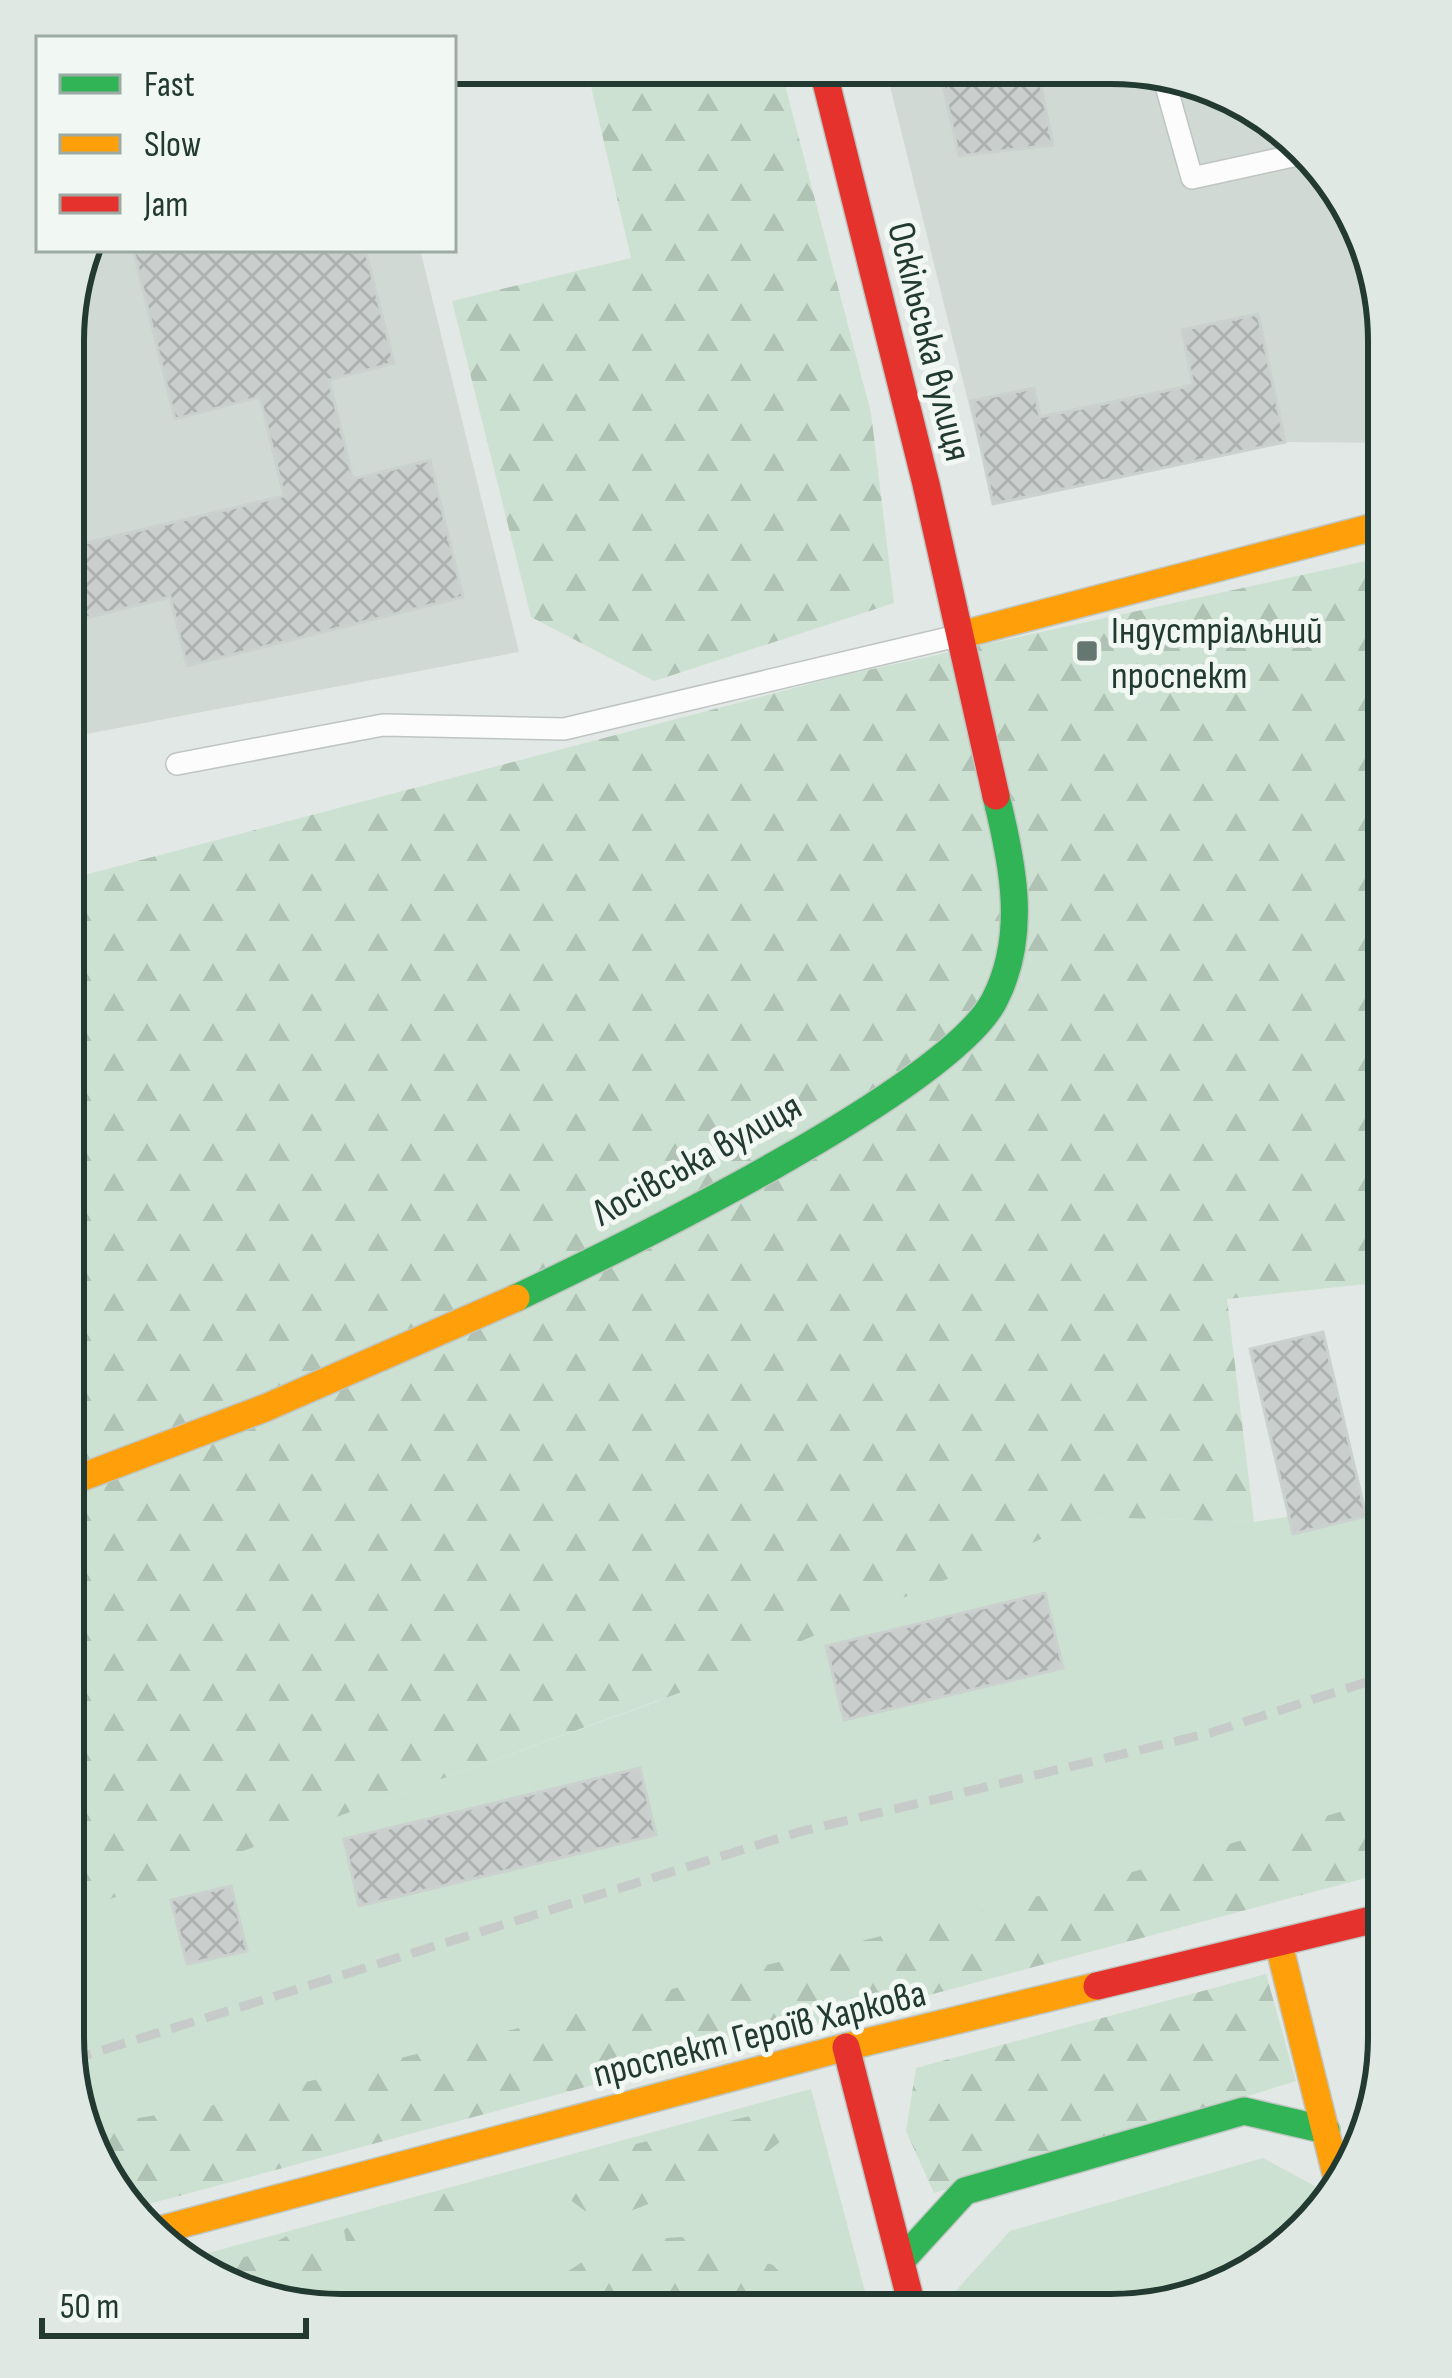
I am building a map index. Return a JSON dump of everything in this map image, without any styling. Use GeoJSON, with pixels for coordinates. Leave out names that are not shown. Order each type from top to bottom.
{"type":"FeatureCollection","features":[{"type":"Feature","properties":{"kind":"main road","name":"Оскільська вулиця"},"geometry":{"type":"LineString","coordinates":[[827,84],[964,634]]}},
{"type":"Feature","properties":{"kind":"main road"},"geometry":{"type":"LineString","coordinates":[[964,634],[1368,529]]}},
{"type":"Feature","properties":{"kind":"main road","name":"Лосівська вулиця"},"geometry":{"type":"LineString","coordinates":[[84,1476],[364,1370],[593,1260],[778,1161],[928,1067],[980,1023],[1000,989],[1012,943],[1013,876],[964,634]]}},
{"type":"Feature","properties":{"kind":"main road","name":"проспект Героїв Харкова"},"geometry":{"type":"LineString","coordinates":[[169,2228],[846,2047],[1367,1922]]}},
{"type":"Feature","properties":{"kind":"main road"},"geometry":{"type":"LineString","coordinates":[[1280,1945],[1334,2165]]}},
{"type":"Feature","properties":{"kind":"main road"},"geometry":{"type":"LineString","coordinates":[[846,2047],[909,2294]]}},
{"type":"Feature","properties":{"kind":"main road"},"geometry":{"type":"LineString","coordinates":[[901,2260],[965,2192],[1244,2111],[1325,2130]]}},
{"type":"Feature","properties":{"kind":"lane"},"geometry":{"type":"LineString","coordinates":[[1167,91],[1192,178],[1290,156]]}},
{"type":"Feature","properties":{"kind":"lane"},"geometry":{"type":"LineString","coordinates":[[177,764],[383,725],[564,729],[964,634]]}},
{"type":"Feature","properties":{"kind":"shaded area"},"geometry":{"type":"Polygon","coordinates":[[[890,84],[1145,86],[1209,104],[1268,137],[1315,184],[1334,212],[1354,258],[1366,307],[1368,443],[1285,442],[992,498],[890,84]]]}},
{"type":"Feature","properties":{"kind":"shaded area"},"geometry":{"type":"Polygon","coordinates":[[[100,252],[421,252],[519,652],[84,734],[84,341],[86,307],[100,252]]]}},
{"type":"Feature","properties":{"kind":"green space"},"geometry":{"type":"Polygon","coordinates":[[[785,84],[871,413],[894,603],[654,681],[531,617],[452,301],[631,258],[591,85],[785,84]]]}},
{"type":"Feature","properties":{"kind":"green space"},"geometry":{"type":"Polygon","coordinates":[[[1368,561],[1367,1284],[1227,1299],[1254,1522],[1093,1517],[679,1693],[84,1908],[84,875],[836,677],[1368,561]]]}},
{"type":"Feature","properties":{"kind":"green space"},"geometry":{"type":"Polygon","coordinates":[[[1367,1504],[1367,1868],[106,2138],[93,2104],[85,2054],[84,1907],[656,1702],[1093,1517],[1254,1522],[1367,1504]]]}},
{"type":"Feature","properties":{"kind":"green space"},"geometry":{"type":"Polygon","coordinates":[[[1367,1804],[1367,1878],[146,2205],[118,2166],[100,2125],[220,2104],[1129,1873],[1367,1804]]]}},
{"type":"Feature","properties":{"kind":"green space"},"geometry":{"type":"Polygon","coordinates":[[[1266,1974],[1296,2081],[934,2193],[906,2131],[916,2068],[1266,1974]]]}},
{"type":"Feature","properties":{"kind":"green space"},"geometry":{"type":"Polygon","coordinates":[[[811,2089],[866,2294],[307,2292],[243,2274],[204,2254],[811,2089]]]}},
{"type":"Feature","properties":{"kind":"green space"},"geometry":{"type":"Polygon","coordinates":[[[770,2111],[785,2138],[764,2154],[742,2152],[695,2185],[621,2215],[593,2217],[561,2193],[569,2170],[591,2155],[770,2111]]]}},
{"type":"Feature","properties":{"kind":"green space"},"geometry":{"type":"Polygon","coordinates":[[[1263,2158],[1319,2188],[1268,2241],[1240,2260],[1178,2285],[1111,2294],[953,2294],[1010,2231],[1263,2158]]]}},
{"type":"Feature","properties":{"kind":"green space"},"geometry":{"type":"Polygon","coordinates":[[[446,2192],[467,2199],[472,2222],[460,2237],[426,2239],[418,2226],[428,2200],[446,2192]]]}},
{"type":"Feature","properties":{"kind":"green space"},"geometry":{"type":"Polygon","coordinates":[[[384,2215],[389,2233],[368,2269],[348,2278],[339,2270],[347,2246],[344,2230],[360,2218],[384,2215]]]}},
{"type":"Feature","properties":{"kind":"green space"},"geometry":{"type":"Polygon","coordinates":[[[302,2227],[324,2234],[337,2248],[326,2271],[304,2291],[217,2262],[254,2255],[302,2227]]]}},
{"type":"Feature","properties":{"kind":"green space"},"geometry":{"type":"Polygon","coordinates":[[[681,2237],[773,2265],[798,2292],[551,2294],[554,2280],[614,2242],[681,2237]]]}},
{"type":"Feature","properties":{"kind":"building"},"geometry":{"type":"Polygon","coordinates":[[[943,84],[1041,84],[1053,145],[959,156],[943,84]]]}},
{"type":"Feature","properties":{"kind":"building"},"geometry":{"type":"Polygon","coordinates":[[[134,252],[366,252],[394,363],[329,380],[353,479],[430,460],[463,597],[187,666],[170,597],[84,618],[84,543],[284,496],[260,397],[175,419],[134,252]]]}},
{"type":"Feature","properties":{"kind":"building"},"geometry":{"type":"Polygon","coordinates":[[[1258,314],[1285,442],[993,504],[971,401],[1034,388],[1040,417],[1193,385],[1182,330],[1258,314]]]}},
{"type":"Feature","properties":{"kind":"building"},"geometry":{"type":"Polygon","coordinates":[[[1323,1332],[1366,1516],[1293,1534],[1250,1349],[1323,1332]]]}},
{"type":"Feature","properties":{"kind":"building"},"geometry":{"type":"Polygon","coordinates":[[[1045,1593],[1063,1668],[844,1720],[826,1646],[1045,1593]]]}},
{"type":"Feature","properties":{"kind":"building"},"geometry":{"type":"Polygon","coordinates":[[[640,1768],[656,1835],[359,1906],[344,1839],[640,1768]]]}},
{"type":"Feature","properties":{"kind":"building"},"geometry":{"type":"Polygon","coordinates":[[[231,1886],[247,1951],[187,1964],[171,1900],[231,1886]]]}},
{"type":"Feature","properties":{"kind":"railway"},"geometry":{"type":"LineString","coordinates":[[85,2056],[799,1832],[1210,1733],[1367,1682]]}},
{"type":"Feature","properties":{"kind":"traffic: fast"},"geometry":{"type":"LineString","coordinates":[[516,1298],[775,1165],[914,1078],[964,1037],[994,1001],[1011,951],[1012,874],[996,796]]}},
{"type":"Feature","properties":{"kind":"traffic: fast"},"geometry":{"type":"LineString","coordinates":[[901,2261],[965,2191],[1244,2111],[1326,2130]]}},
{"type":"Feature","properties":{"kind":"traffic: slow"},"geometry":{"type":"LineString","coordinates":[[964,634],[1368,529]]}},
{"type":"Feature","properties":{"kind":"traffic: slow"},"geometry":{"type":"LineString","coordinates":[[84,1476],[265,1408],[516,1298]]}},
{"type":"Feature","properties":{"kind":"traffic: slow"},"geometry":{"type":"LineString","coordinates":[[1279,1945],[1334,2165]]}},
{"type":"Feature","properties":{"kind":"traffic: slow"},"geometry":{"type":"LineString","coordinates":[[169,2228],[846,2047],[1097,1986]]}},
{"type":"Feature","properties":{"kind":"traffic: jam"},"geometry":{"type":"LineString","coordinates":[[827,84],[926,484],[996,796]]}},
{"type":"Feature","properties":{"kind":"traffic: jam"},"geometry":{"type":"LineString","coordinates":[[1097,1986],[1367,1921]]}},
{"type":"Feature","properties":{"kind":"traffic: jam"},"geometry":{"type":"LineString","coordinates":[[846,2047],[909,2294]]}},
{"type":"Feature","properties":{"kind":"place","name":"Індустріальний проспект"},"geometry":{"type":"Point","coordinates":[1087,651]}}]}
